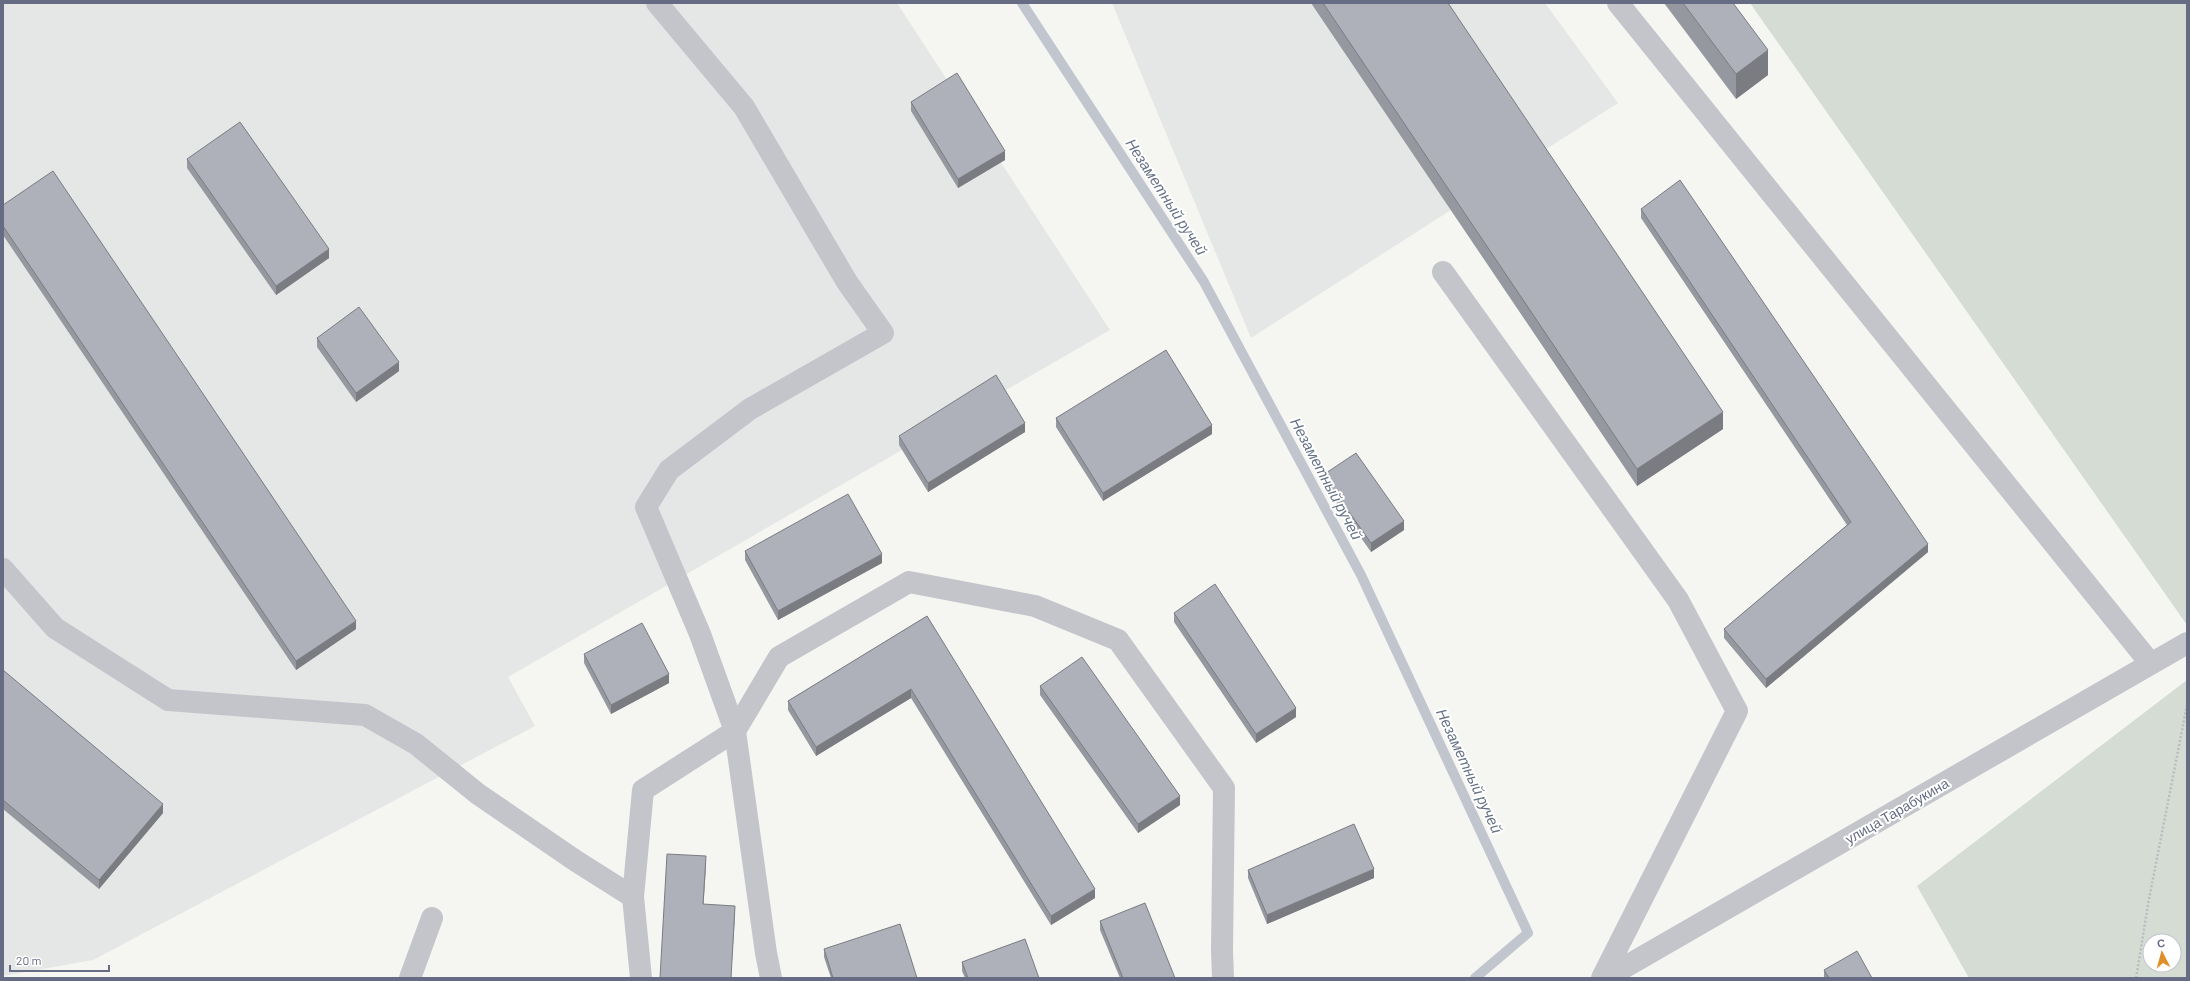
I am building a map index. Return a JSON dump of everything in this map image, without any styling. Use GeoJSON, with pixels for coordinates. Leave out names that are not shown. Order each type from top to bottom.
{"type":"FeatureCollection","features":[{"type":"Feature","properties":{"kind":"street"},"geometry":{"type":"LineString","coordinates":[[657,3],[744,107],[847,282],[883,333],[750,409],[669,470],[646,507],[700,634],[735,731],[766,953],[771,978]]}},
{"type":"Feature","properties":{"kind":"street"},"geometry":{"type":"LineString","coordinates":[[1618,3],[2151,664]]}},
{"type":"Feature","properties":{"kind":"street"},"geometry":{"type":"LineString","coordinates":[[1443,272],[1678,600],[1737,711],[1602,978]]}},
{"type":"Feature","properties":{"kind":"street"},"geometry":{"type":"LineString","coordinates":[[3,569],[55,628],[168,700],[276,710],[365,715],[416,744],[478,794],[576,861],[633,897]]}},
{"type":"Feature","properties":{"kind":"street"},"geometry":{"type":"LineString","coordinates":[[641,978],[633,897],[643,790],[735,731],[779,657],[910,582],[1035,606],[1118,640],[1224,788],[1223,978]]}},
{"type":"Feature","properties":{"kind":"street","name":"улица Тарабукина"},"geometry":{"type":"LineString","coordinates":[[1606,978],[2187,643]]}},
{"type":"Feature","properties":{"kind":"street"},"geometry":{"type":"LineString","coordinates":[[410,978],[432,918]]}},
{"type":"Feature","properties":{"kind":"path"},"geometry":{"type":"LineString","coordinates":[[2136,978],[2149,899],[2187,705]]}},
{"type":"Feature","properties":{"kind":"shaded area"},"geometry":{"type":"Polygon","coordinates":[[[3,3],[897,3],[1110,330],[508,677],[535,726],[93,960],[3,976],[3,3]]]}},
{"type":"Feature","properties":{"kind":"shaded area"},"geometry":{"type":"Polygon","coordinates":[[[1112,3],[1545,3],[1618,103],[1251,338],[1112,3]]]}},
{"type":"Feature","properties":{"kind":"shaded area"},"geometry":{"type":"Polygon","coordinates":[[[1750,3],[2187,3],[2187,625],[1750,3]]]}},
{"type":"Feature","properties":{"kind":"shaded area"},"geometry":{"type":"Polygon","coordinates":[[[2187,680],[2187,978],[1969,978],[1917,886],[2187,680]]]}},
{"type":"Feature","properties":{"kind":"building"},"geometry":{"type":"Polygon","coordinates":[[[1323,3],[1448,3],[1723,412],[1637,469],[1323,3]]]}},
{"type":"Feature","properties":{"kind":"building"},"geometry":{"type":"Polygon","coordinates":[[[1683,3],[1733,3],[1768,50],[1736,74],[1683,3]]]}},
{"type":"Feature","properties":{"kind":"building"},"geometry":{"type":"Polygon","coordinates":[[[957,73],[1005,151],[958,179],[911,102],[957,73]]]}},
{"type":"Feature","properties":{"kind":"building"},"geometry":{"type":"Polygon","coordinates":[[[240,122],[329,249],[276,286],[187,159],[240,122]]]}},
{"type":"Feature","properties":{"kind":"building"},"geometry":{"type":"Polygon","coordinates":[[[53,171],[356,621],[296,661],[3,226],[3,205],[53,171]]]}},
{"type":"Feature","properties":{"kind":"building"},"geometry":{"type":"Polygon","coordinates":[[[1680,180],[1928,544],[1766,679],[1724,629],[1851,522],[1641,209],[1680,180]]]}},
{"type":"Feature","properties":{"kind":"building"},"geometry":{"type":"Polygon","coordinates":[[[359,307],[399,362],[356,393],[317,338],[359,307]]]}},
{"type":"Feature","properties":{"kind":"building"},"geometry":{"type":"Polygon","coordinates":[[[1166,350],[1212,425],[1103,493],[1056,418],[1166,350]]]}},
{"type":"Feature","properties":{"kind":"building"},"geometry":{"type":"Polygon","coordinates":[[[996,375],[1025,423],[928,483],[899,436],[996,375]]]}},
{"type":"Feature","properties":{"kind":"building"},"geometry":{"type":"Polygon","coordinates":[[[1356,453],[1404,521],[1371,543],[1323,475],[1356,453]]]}},
{"type":"Feature","properties":{"kind":"building"},"geometry":{"type":"Polygon","coordinates":[[[848,494],[882,554],[778,611],[745,551],[848,494]]]}},
{"type":"Feature","properties":{"kind":"building"},"geometry":{"type":"Polygon","coordinates":[[[1215,584],[1296,708],[1256,734],[1174,613],[1215,584]]]}},
{"type":"Feature","properties":{"kind":"building"},"geometry":{"type":"Polygon","coordinates":[[[927,616],[1095,889],[1051,916],[911,689],[816,747],[788,701],[927,616]]]}},
{"type":"Feature","properties":{"kind":"building"},"geometry":{"type":"Polygon","coordinates":[[[642,623],[669,674],[611,705],[584,654],[642,623]]]}},
{"type":"Feature","properties":{"kind":"building"},"geometry":{"type":"Polygon","coordinates":[[[1082,657],[1180,796],[1138,824],[1040,686],[1082,657]]]}},
{"type":"Feature","properties":{"kind":"building"},"geometry":{"type":"Polygon","coordinates":[[[3,670],[163,804],[99,880],[3,800],[3,670]]]}},
{"type":"Feature","properties":{"kind":"building"},"geometry":{"type":"Polygon","coordinates":[[[1354,824],[1374,869],[1267,915],[1248,870],[1354,824]]]}},
{"type":"Feature","properties":{"kind":"building"},"geometry":{"type":"Polygon","coordinates":[[[667,854],[706,856],[703,904],[735,906],[731,978],[660,978],[667,854]]]}},
{"type":"Feature","properties":{"kind":"building"},"geometry":{"type":"Polygon","coordinates":[[[1145,903],[1175,978],[1123,978],[1100,921],[1145,903]]]}},
{"type":"Feature","properties":{"kind":"building"},"geometry":{"type":"Polygon","coordinates":[[[900,924],[917,978],[833,978],[824,949],[900,924]]]}},
{"type":"Feature","properties":{"kind":"building"},"geometry":{"type":"Polygon","coordinates":[[[1025,939],[1039,978],[968,978],[962,962],[1025,939]]]}},
{"type":"Feature","properties":{"kind":"building"},"geometry":{"type":"Polygon","coordinates":[[[1857,951],[1872,978],[1829,978],[1824,970],[1857,951]]]}},
{"type":"Feature","properties":{"kind":"waterway","name":"Незаметный ручей"},"geometry":{"type":"LineString","coordinates":[[1022,3],[1204,282],[1361,575],[1528,933],[1475,978]]}}]}
